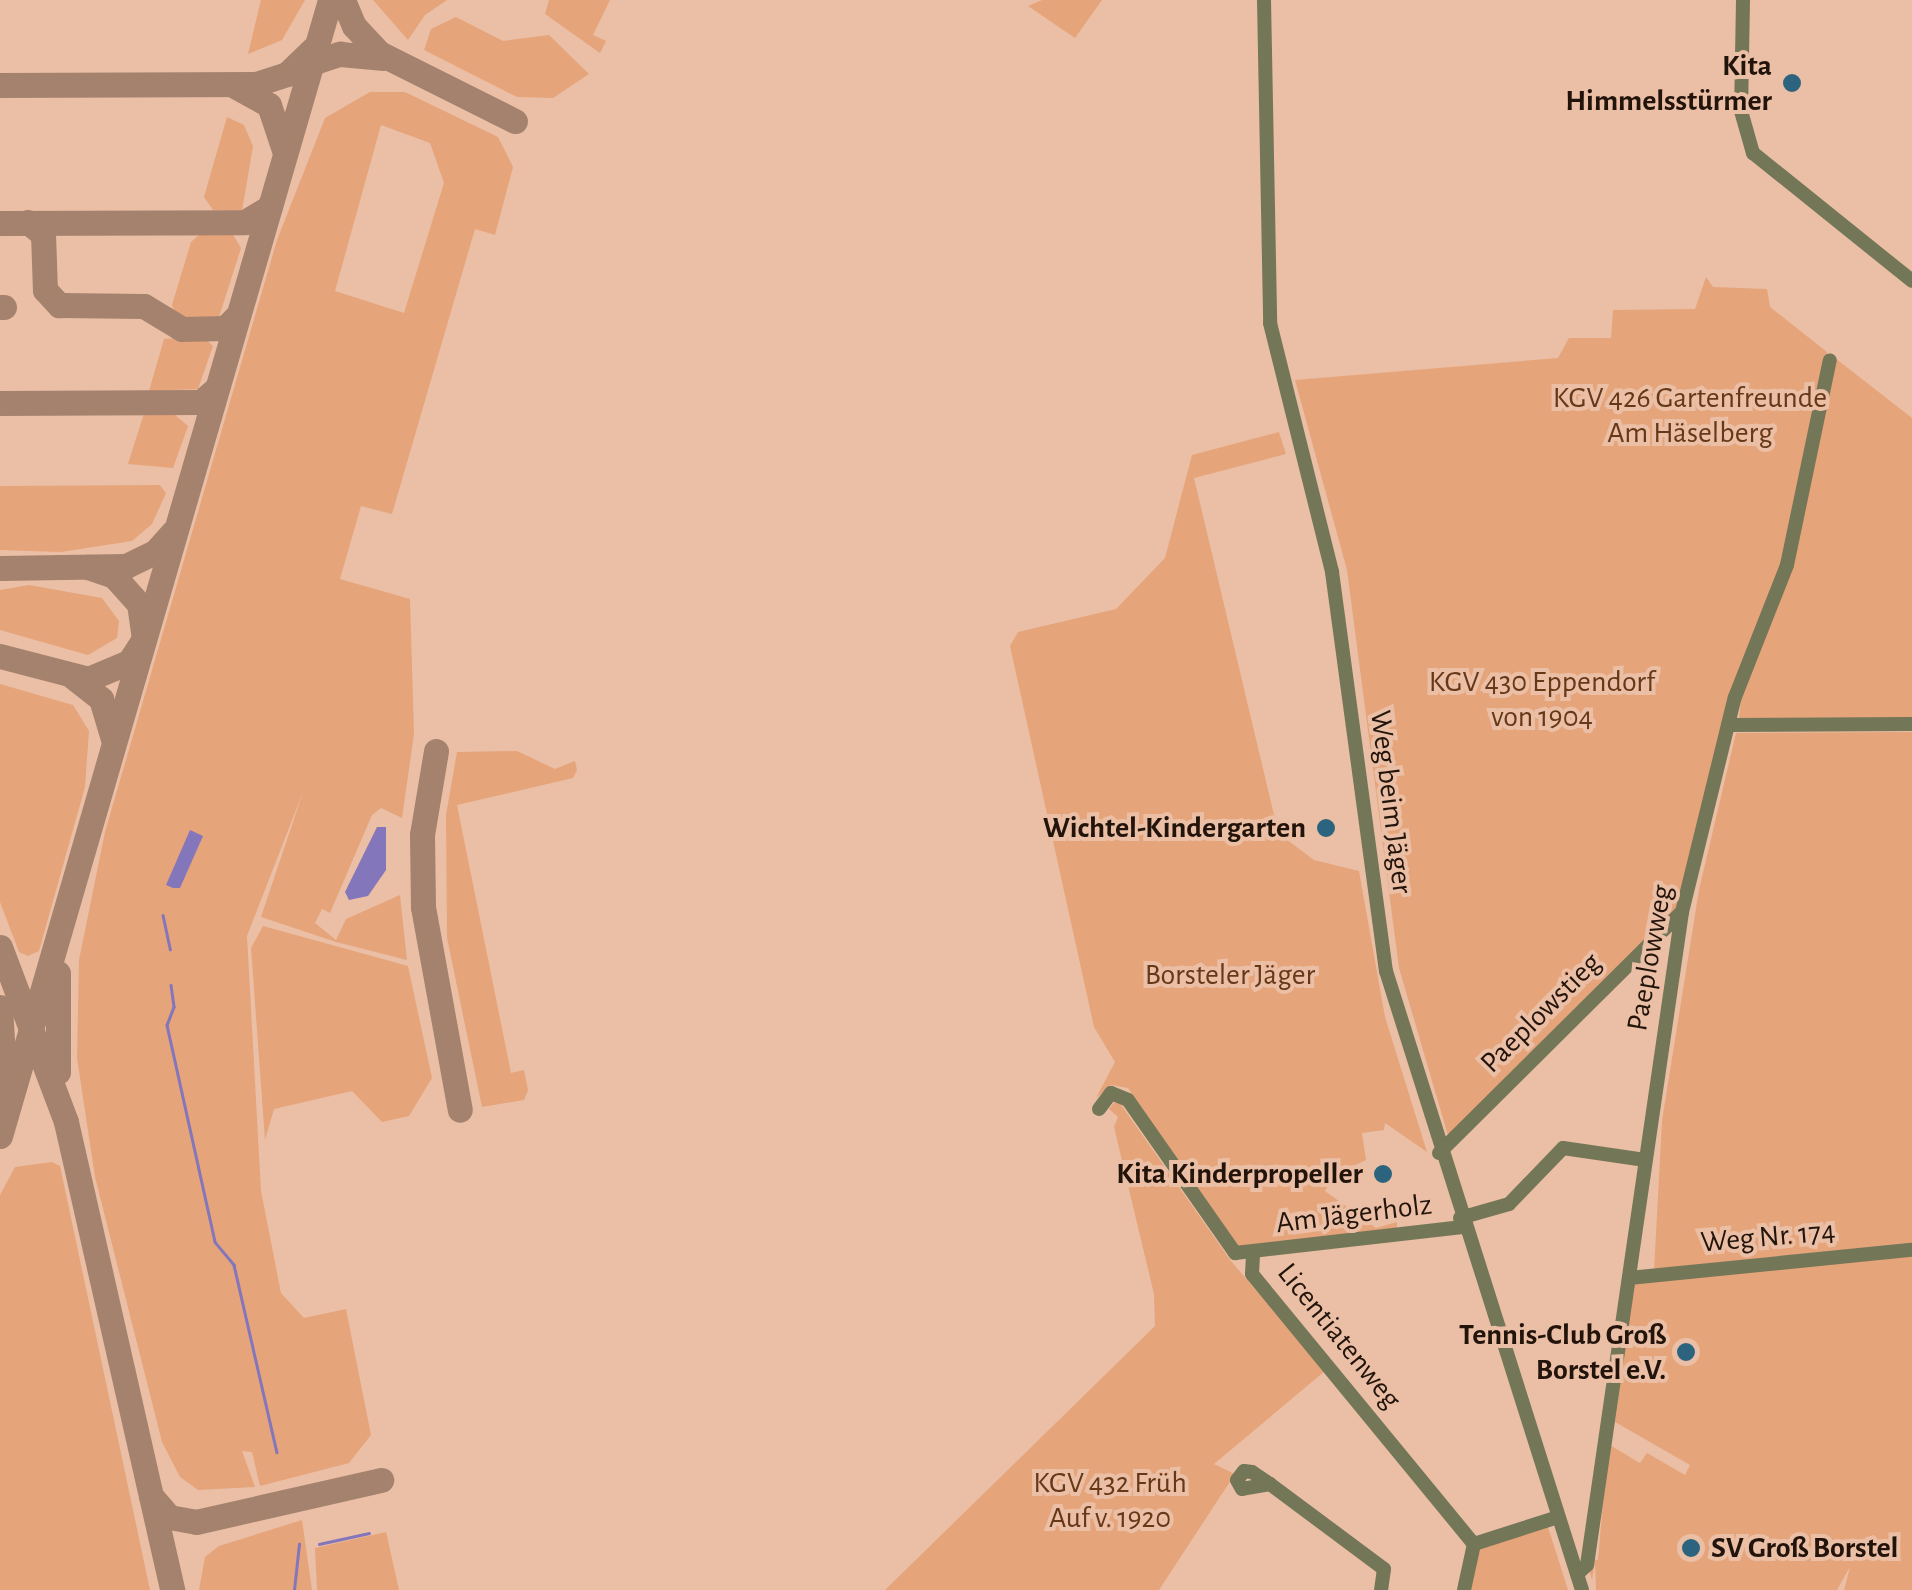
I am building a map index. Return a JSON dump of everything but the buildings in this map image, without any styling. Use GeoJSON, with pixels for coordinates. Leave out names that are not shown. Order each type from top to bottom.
{"type":"FeatureCollection","features":[{"type":"Feature","properties":{"kind":"street","name":"Weg beim Jäger"},"geometry":{"type":"LineString","coordinates":[[1264,0],[1270,323],[1332,572],[1386,970],[1439,1154],[1582,1590]]}},
{"type":"Feature","properties":{"kind":"street"},"geometry":{"type":"LineString","coordinates":[[1743,0],[1742,112],[1753,153],[1912,281]]}},
{"type":"Feature","properties":{"kind":"street","name":"Paeplowweg"},"geometry":{"type":"LineString","coordinates":[[1577,1574],[1586,1565],[1682,912],[1728,725],[1787,566],[1830,360]]}},
{"type":"Feature","properties":{"kind":"street"},"geometry":{"type":"LineString","coordinates":[[1728,725],[1912,724]]}},
{"type":"Feature","properties":{"kind":"street","name":"Paeplowstieg"},"geometry":{"type":"LineString","coordinates":[[1439,1154],[1682,912]]}},
{"type":"Feature","properties":{"kind":"street","name":"Licentiatenweg"},"geometry":{"type":"LineString","coordinates":[[1100,1109],[1111,1093],[1128,1100],[1235,1253],[1253,1255],[1252,1274],[1474,1544]]}},
{"type":"Feature","properties":{"kind":"street","name":"Am Jägerholz"},"geometry":{"type":"LineString","coordinates":[[1253,1255],[1461,1222],[1509,1204],[1563,1148],[1645,1160]]}},
{"type":"Feature","properties":{"kind":"street","name":"Weg Nr. 174"},"geometry":{"type":"LineString","coordinates":[[1629,1278],[1912,1250]]}},
{"type":"Feature","properties":{"kind":"street"},"geometry":{"type":"LineString","coordinates":[[1270,1484],[1384,1569],[1381,1590]]}},
{"type":"Feature","properties":{"kind":"street"},"geometry":{"type":"LineString","coordinates":[[1464,1590],[1474,1544],[1558,1517]]}},
{"type":"Feature","properties":{"kind":"green space"},"geometry":{"type":"Polygon","coordinates":[[[261,0],[305,0],[282,40],[248,54],[261,0]]]}},
{"type":"Feature","properties":{"kind":"green space"},"geometry":{"type":"Polygon","coordinates":[[[373,0],[447,0],[425,15],[408,40],[373,0]]]}},
{"type":"Feature","properties":{"kind":"green space"},"geometry":{"type":"Polygon","coordinates":[[[549,0],[610,0],[593,35],[606,41],[600,53],[545,14],[549,0]]]}},
{"type":"Feature","properties":{"kind":"green space"},"geometry":{"type":"Polygon","coordinates":[[[1042,0],[1102,0],[1075,38],[1028,6],[1042,0]]]}},
{"type":"Feature","properties":{"kind":"green space"},"geometry":{"type":"Polygon","coordinates":[[[456,17],[503,41],[549,35],[589,74],[553,98],[517,97],[424,50],[431,29],[456,17]]]}},
{"type":"Feature","properties":{"kind":"green space"},"geometry":{"type":"Polygon","coordinates":[[[370,92],[405,92],[498,137],[513,167],[495,235],[475,229],[392,514],[361,506],[340,579],[410,599],[414,734],[402,818],[381,808],[372,815],[330,913],[322,909],[315,923],[336,940],[346,919],[400,895],[407,960],[336,942],[261,917],[303,792],[247,936],[261,1191],[281,1293],[304,1318],[346,1309],[371,1435],[349,1463],[260,1486],[252,1452],[242,1451],[255,1487],[198,1490],[180,1477],[162,1442],[95,1177],[77,1058],[79,960],[105,832],[277,240],[325,118],[370,92]],[[381,125],[335,291],[404,313],[444,183],[430,143],[381,125]]]}},
{"type":"Feature","properties":{"kind":"green space"},"geometry":{"type":"Polygon","coordinates":[[[227,117],[244,125],[253,146],[242,211],[213,210],[204,197],[227,117]]]}},
{"type":"Feature","properties":{"kind":"green space"},"geometry":{"type":"Polygon","coordinates":[[[201,233],[232,233],[241,248],[219,317],[178,320],[172,305],[191,242],[201,233]]]}},
{"type":"Feature","properties":{"kind":"green space","name":"KGV 430 Eppendorf von 1904"},"geometry":{"type":"Polygon","coordinates":[[[1706,277],[1713,287],[1767,289],[1770,307],[1827,352],[1784,561],[1730,695],[1677,908],[1449,1139],[1399,968],[1347,570],[1295,380],[1558,358],[1569,338],[1611,338],[1613,310],[1695,309],[1706,277]]]}},
{"type":"Feature","properties":{"kind":"green space"},"geometry":{"type":"Polygon","coordinates":[[[202,336],[213,346],[198,389],[149,391],[164,339],[202,336]]]}},
{"type":"Feature","properties":{"kind":"green space"},"geometry":{"type":"Polygon","coordinates":[[[1835,358],[1912,418],[1912,718],[1739,719],[1741,698],[1783,591],[1835,358]]]}},
{"type":"Feature","properties":{"kind":"green space"},"geometry":{"type":"Polygon","coordinates":[[[144,413],[175,415],[188,426],[173,468],[128,464],[144,413]]]}},
{"type":"Feature","properties":{"kind":"green space","name":"Borsteler Jäger"},"geometry":{"type":"Polygon","coordinates":[[[1279,432],[1286,454],[1194,478],[1274,815],[1286,839],[1314,860],[1359,871],[1385,1017],[1427,1152],[1385,1123],[1384,1130],[1362,1133],[1366,1160],[1333,1176],[1325,1191],[1376,1228],[1397,1222],[1397,1231],[1238,1253],[1128,1088],[1111,1085],[1096,1098],[1115,1062],[1094,1027],[1010,646],[1018,632],[1116,609],[1165,558],[1192,455],[1279,432]]]}},
{"type":"Feature","properties":{"kind":"green space"},"geometry":{"type":"Polygon","coordinates":[[[160,485],[166,493],[152,524],[132,541],[61,552],[0,550],[0,486],[160,485]]]}},
{"type":"Feature","properties":{"kind":"green space"},"geometry":{"type":"Polygon","coordinates":[[[29,585],[102,598],[119,621],[117,638],[88,655],[0,630],[0,590],[29,585]]]}},
{"type":"Feature","properties":{"kind":"green space"},"geometry":{"type":"Polygon","coordinates":[[[0,684],[73,705],[89,731],[85,787],[39,951],[28,956],[19,952],[0,902],[0,684]]]}},
{"type":"Feature","properties":{"kind":"green space"},"geometry":{"type":"Polygon","coordinates":[[[1912,732],[1912,1245],[1654,1271],[1662,1121],[1699,890],[1736,733],[1912,732]]]}},
{"type":"Feature","properties":{"kind":"green space"},"geometry":{"type":"Polygon","coordinates":[[[517,751],[555,769],[575,761],[577,770],[573,778],[457,805],[511,1073],[524,1070],[528,1090],[524,1100],[482,1107],[447,938],[446,815],[457,752],[517,751]]]}},
{"type":"Feature","properties":{"kind":"green space"},"geometry":{"type":"Polygon","coordinates":[[[263,926],[408,966],[432,1078],[409,1116],[382,1122],[352,1091],[274,1109],[265,1140],[251,948],[263,926]]]}},
{"type":"Feature","properties":{"kind":"green space","name":"KGV 432 Früh Auf v. 1920"},"geometry":{"type":"Polygon","coordinates":[[[1117,1099],[1231,1261],[1325,1371],[1214,1464],[1235,1474],[1159,1590],[885,1590],[1155,1326],[1154,1294],[1114,1127],[1118,1117],[1109,1109],[1117,1099]]]}},
{"type":"Feature","properties":{"kind":"green space"},"geometry":{"type":"Polygon","coordinates":[[[52,1162],[60,1166],[150,1590],[0,1590],[0,1195],[15,1167],[52,1162]]]}},
{"type":"Feature","properties":{"kind":"green space"},"geometry":{"type":"Polygon","coordinates":[[[1912,1254],[1912,1590],[1844,1590],[1850,1567],[1837,1590],[1596,1590],[1595,1563],[1592,1580],[1589,1569],[1591,1559],[1598,1560],[1608,1444],[1640,1463],[1647,1453],[1685,1475],[1690,1465],[1615,1422],[1634,1282],[1912,1254]]]}},
{"type":"Feature","properties":{"kind":"green space"},"geometry":{"type":"Polygon","coordinates":[[[302,1520],[312,1590],[199,1590],[205,1557],[219,1546],[302,1520]]]}},
{"type":"Feature","properties":{"kind":"green space"},"geometry":{"type":"Polygon","coordinates":[[[1548,1527],[1568,1590],[1471,1590],[1478,1548],[1548,1527]]]}},
{"type":"Feature","properties":{"kind":"green space"},"geometry":{"type":"Polygon","coordinates":[[[386,1532],[399,1590],[317,1590],[315,1548],[386,1532]]]}},
{"type":"Feature","properties":{"kind":"shaded area"},"geometry":{"type":"Polygon","coordinates":[[[377,827],[386,827],[386,870],[368,896],[349,900],[345,892],[377,827]]]}},
{"type":"Feature","properties":{"kind":"shaded area"},"geometry":{"type":"Polygon","coordinates":[[[190,830],[203,836],[180,888],[173,888],[166,885],[190,830]]]}},
{"type":"Feature","properties":{"kind":"waterway"},"geometry":{"type":"LineString","coordinates":[[163,915],[170,949]]}},
{"type":"Feature","properties":{"kind":"waterway"},"geometry":{"type":"LineString","coordinates":[[171,985],[174,1007],[167,1025],[215,1242],[234,1265],[277,1452]]}},
{"type":"Feature","properties":{"kind":"waterway"},"geometry":{"type":"LineString","coordinates":[[319,1544],[369,1533]]}},
{"type":"Feature","properties":{"kind":"waterway"},"geometry":{"type":"LineString","coordinates":[[294,1590],[299,1544]]}},
{"type":"Feature","properties":{"kind":"taxiway"},"geometry":{"type":"LineString","coordinates":[[0,1136],[330,0]]}},
{"type":"Feature","properties":{"kind":"taxiway"},"geometry":{"type":"LineString","coordinates":[[343,0],[354,26],[379,53],[515,121]]}},
{"type":"Feature","properties":{"kind":"taxiway"},"geometry":{"type":"LineString","coordinates":[[0,85],[256,84],[287,74],[313,49]]}},
{"type":"Feature","properties":{"kind":"taxiway"},"geometry":{"type":"LineString","coordinates":[[302,66],[340,54],[384,58]]}},
{"type":"Feature","properties":{"kind":"taxiway"},"geometry":{"type":"LineString","coordinates":[[233,85],[269,105],[284,150]]}},
{"type":"Feature","properties":{"kind":"taxiway"},"geometry":{"type":"LineString","coordinates":[[0,223],[245,222],[270,207]]}},
{"type":"Feature","properties":{"kind":"taxiway"},"geometry":{"type":"LineString","coordinates":[[28,222],[43,234],[45,290],[59,305],[144,306],[182,329],[225,328],[238,315]]}},
{"type":"Feature","properties":{"kind":"taxiway"},"geometry":{"type":"LineString","coordinates":[[0,403],[201,402],[217,388]]}},
{"type":"Feature","properties":{"kind":"taxiway"},"geometry":{"type":"LineString","coordinates":[[0,568],[126,566],[155,552],[173,532]]}},
{"type":"Feature","properties":{"kind":"taxiway"},"geometry":{"type":"LineString","coordinates":[[0,656],[88,679],[129,662],[144,639],[139,604],[114,576],[88,567]]}},
{"type":"Feature","properties":{"kind":"taxiway"},"geometry":{"type":"LineString","coordinates":[[73,677],[101,699],[113,739]]}},
{"type":"Feature","properties":{"kind":"taxiway"},"geometry":{"type":"LineString","coordinates":[[436,751],[422,835],[423,907],[460,1110]]}},
{"type":"Feature","properties":{"kind":"taxiway"},"geometry":{"type":"LineString","coordinates":[[0,947],[66,1122],[172,1590]]}},
{"type":"Feature","properties":{"kind":"taxiway"},"geometry":{"type":"LineString","coordinates":[[58,973],[58,1072]]}},
{"type":"Feature","properties":{"kind":"taxiway"},"geometry":{"type":"LineString","coordinates":[[0,1007],[5,1089]]}},
{"type":"Feature","properties":{"kind":"taxiway"},"geometry":{"type":"LineString","coordinates":[[151,1496],[169,1517],[196,1522],[381,1480]]}},
{"type":"Feature","properties":{"kind":"place","name":"Kita Himmelsstürmer"},"geometry":{"type":"Point","coordinates":[1792,83]}},
{"type":"Feature","properties":{"kind":"place","name":"Wichtel-Kindergarten"},"geometry":{"type":"Point","coordinates":[1326,828]}},
{"type":"Feature","properties":{"kind":"place","name":"Kita Kinderpropeller"},"geometry":{"type":"Point","coordinates":[1383,1174]}},
{"type":"Feature","properties":{"kind":"place","name":"Tennis-Club Groß Borstel e.V."},"geometry":{"type":"Point","coordinates":[1686,1352]}},
{"type":"Feature","properties":{"kind":"place","name":"SV Groß Borstel"},"geometry":{"type":"Point","coordinates":[1691,1548]}},
{"type":"Feature","properties":{"kind":"park label","name":"KGV 426 Gartenfreunde Am Häselberg"},"geometry":{"type":"Point","coordinates":[1690,415]}}]}
